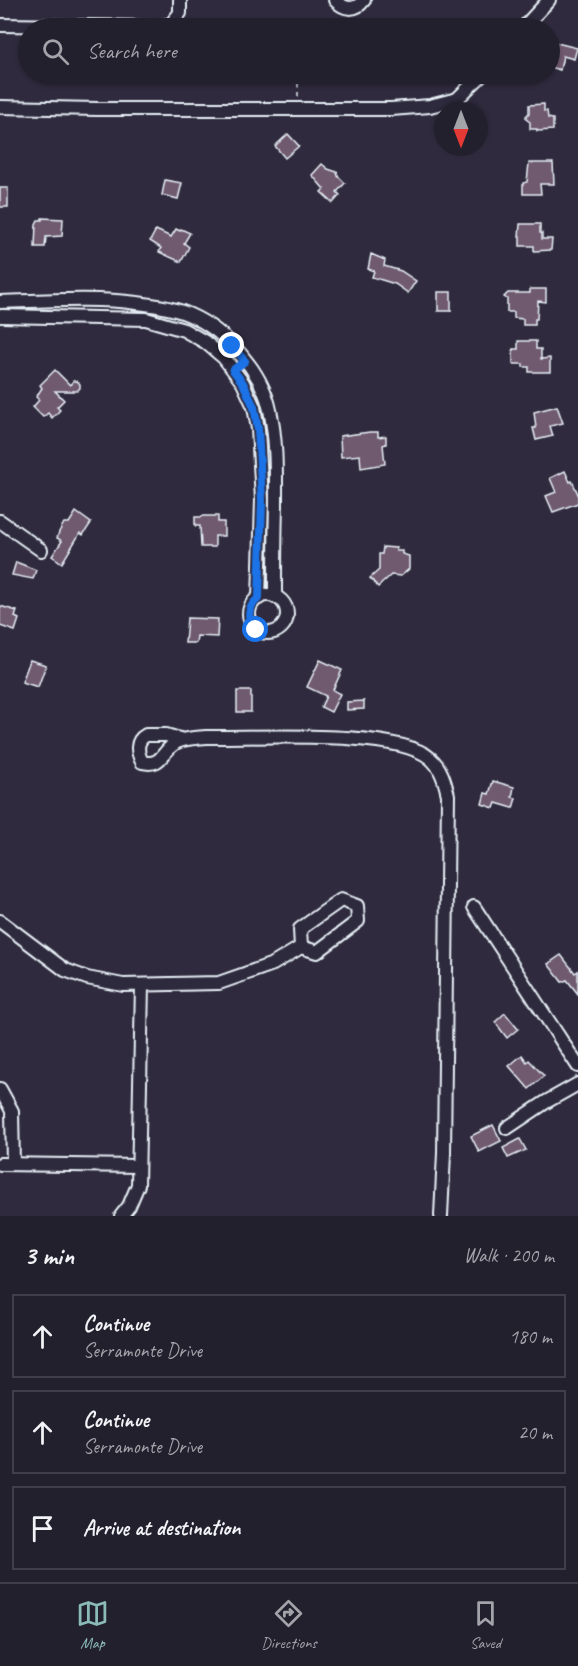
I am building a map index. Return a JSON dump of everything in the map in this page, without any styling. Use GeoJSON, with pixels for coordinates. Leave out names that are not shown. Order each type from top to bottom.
{"type":"FeatureCollection","features":[{"type":"Feature","properties":{"kind":"street"},"geometry":{"type":"LineString","coordinates":[[176,18],[180,13],[180,0]]}},
{"type":"Feature","properties":{"kind":"street"},"geometry":{"type":"LineString","coordinates":[[335,0],[340,6],[351,8],[357,7],[364,0]]}},
{"type":"Feature","properties":{"kind":"street"},"geometry":{"type":"LineString","coordinates":[[532,18],[549,0]]}},
{"type":"Feature","properties":{"kind":"street"},"geometry":{"type":"LineString","coordinates":[[0,25],[18,25]]}},
{"type":"Feature","properties":{"kind":"street"},"geometry":{"type":"LineString","coordinates":[[0,107],[97,110],[390,109],[430,106],[457,99],[473,84]]}},
{"type":"Feature","properties":{"kind":"street"},"geometry":{"type":"LineString","coordinates":[[99,317],[100,301]]}},
{"type":"Feature","properties":{"kind":"street"},"geometry":{"type":"LineString","coordinates":[[0,302],[136,302],[190,315],[214,329],[245,361],[264,389],[270,409],[276,450],[275,597]]}},
{"type":"Feature","properties":{"kind":"street"},"geometry":{"type":"LineString","coordinates":[[0,316],[146,319],[184,330],[205,342],[224,358],[243,383],[254,407],[260,448],[259,598]]}},
{"type":"Feature","properties":{"kind":"street"},"geometry":{"type":"LineString","coordinates":[[233,370],[245,361]]}},
{"type":"Feature","properties":{"kind":"street"},"geometry":{"type":"LineString","coordinates":[[261,494],[276,494]]}},
{"type":"Feature","properties":{"kind":"street"},"geometry":{"type":"LineString","coordinates":[[0,521],[41,550]]}},
{"type":"Feature","properties":{"kind":"street"},"geometry":{"type":"LineString","coordinates":[[264,596],[275,597],[284,606],[286,618],[280,629],[268,633],[256,630],[249,619],[250,607],[264,596]]}},
{"type":"Feature","properties":{"kind":"street"},"geometry":{"type":"LineString","coordinates":[[183,740],[206,737],[371,739],[406,746],[425,754],[432,759],[441,772],[448,795],[444,1153],[441,1216]]}},
{"type":"Feature","properties":{"kind":"street"},"geometry":{"type":"LineString","coordinates":[[0,921],[65,970],[87,978],[123,985],[219,983],[273,964],[301,947],[317,952],[358,921],[357,906],[341,900],[300,929],[301,947]]}},
{"type":"Feature","properties":{"kind":"street"},"geometry":{"type":"LineString","coordinates":[[474,907],[578,1066]]}},
{"type":"Feature","properties":{"kind":"street"},"geometry":{"type":"LineString","coordinates":[[121,1216],[129,1206],[138,1185],[142,984]]}},
{"type":"Feature","properties":{"kind":"street"},"geometry":{"type":"LineString","coordinates":[[507,1128],[578,1084]]}},
{"type":"Feature","properties":{"kind":"street"},"geometry":{"type":"LineString","coordinates":[[0,1089],[12,1111],[6,1164],[138,1166]]}},
{"type":"Feature","properties":{"kind":"path"},"geometry":{"type":"LineString","coordinates":[[329,18],[332,14]]}},
{"type":"Feature","properties":{"kind":"path"},"geometry":{"type":"LineString","coordinates":[[298,84],[298,109]]}},
{"type":"Feature","properties":{"kind":"building"},"geometry":{"type":"Polygon","coordinates":[[[560,44],[577,48],[574,59],[563,56],[560,70],[560,44]]]}},
{"type":"Feature","properties":{"kind":"building"},"geometry":{"type":"Polygon","coordinates":[[[544,104],[544,111],[547,111],[548,118],[553,119],[553,130],[530,129],[530,122],[526,119],[529,105],[544,104]]]}},
{"type":"Feature","properties":{"kind":"building"},"geometry":{"type":"Polygon","coordinates":[[[288,134],[299,146],[285,158],[275,146],[288,134]]]}},
{"type":"Feature","properties":{"kind":"building"},"geometry":{"type":"Polygon","coordinates":[[[529,163],[553,163],[554,184],[540,184],[541,194],[523,194],[523,183],[527,182],[529,163]]]}},
{"type":"Feature","properties":{"kind":"building"},"geometry":{"type":"Polygon","coordinates":[[[322,164],[337,172],[345,183],[337,192],[340,195],[333,203],[321,192],[324,189],[312,175],[322,164]]]}},
{"type":"Feature","properties":{"kind":"building"},"geometry":{"type":"Polygon","coordinates":[[[165,180],[182,183],[178,199],[162,195],[165,180]]]}},
{"type":"Feature","properties":{"kind":"building"},"geometry":{"type":"Polygon","coordinates":[[[0,188],[8,188],[8,207],[0,207],[0,188]]]}},
{"type":"Feature","properties":{"kind":"building"},"geometry":{"type":"Polygon","coordinates":[[[42,218],[63,219],[62,236],[46,237],[45,247],[35,247],[36,224],[42,218]]]}},
{"type":"Feature","properties":{"kind":"building"},"geometry":{"type":"Polygon","coordinates":[[[520,224],[540,224],[542,239],[552,239],[551,250],[534,251],[534,246],[520,246],[520,224]]]}},
{"type":"Feature","properties":{"kind":"building"},"geometry":{"type":"Polygon","coordinates":[[[176,229],[190,233],[184,243],[189,247],[181,262],[159,252],[161,248],[150,241],[156,230],[171,237],[176,229]]]}},
{"type":"Feature","properties":{"kind":"building"},"geometry":{"type":"Polygon","coordinates":[[[371,254],[385,260],[384,266],[401,271],[416,281],[408,293],[395,284],[372,277],[374,271],[368,269],[371,254]]]}},
{"type":"Feature","properties":{"kind":"building"},"geometry":{"type":"Polygon","coordinates":[[[530,289],[546,289],[546,302],[538,301],[535,325],[523,325],[523,319],[514,318],[514,312],[507,312],[507,299],[504,297],[508,293],[530,293],[530,289]]]}},
{"type":"Feature","properties":{"kind":"building"},"geometry":{"type":"Polygon","coordinates":[[[438,292],[451,292],[451,311],[438,311],[438,292]]]}},
{"type":"Feature","properties":{"kind":"building"},"geometry":{"type":"Polygon","coordinates":[[[518,341],[536,341],[536,349],[541,349],[541,359],[550,358],[550,372],[529,372],[529,367],[523,367],[523,364],[513,364],[513,349],[518,349],[518,341]]]}},
{"type":"Feature","properties":{"kind":"building"},"geometry":{"type":"Polygon","coordinates":[[[55,370],[70,385],[73,381],[77,381],[80,388],[77,391],[55,391],[64,400],[57,407],[60,410],[52,418],[48,413],[43,417],[33,407],[39,400],[36,397],[42,388],[40,385],[55,370]]]}},
{"type":"Feature","properties":{"kind":"building"},"geometry":{"type":"Polygon","coordinates":[[[557,406],[563,423],[550,426],[553,436],[536,440],[533,428],[536,428],[534,412],[557,406]]]}},
{"type":"Feature","properties":{"kind":"building"},"geometry":{"type":"Polygon","coordinates":[[[378,432],[378,437],[386,436],[386,444],[383,445],[385,464],[361,468],[360,455],[341,457],[340,436],[378,432]]]}},
{"type":"Feature","properties":{"kind":"building"},"geometry":{"type":"Polygon","coordinates":[[[565,471],[578,494],[578,503],[553,512],[546,496],[556,492],[550,478],[565,471]]]}},
{"type":"Feature","properties":{"kind":"building"},"geometry":{"type":"Polygon","coordinates":[[[76,512],[91,523],[83,535],[80,533],[62,563],[52,556],[62,541],[57,538],[59,532],[64,523],[69,523],[76,512]]]}},
{"type":"Feature","properties":{"kind":"building"},"geometry":{"type":"Polygon","coordinates":[[[218,516],[218,522],[224,522],[224,536],[215,536],[215,547],[201,547],[200,526],[195,526],[195,517],[218,516]]]}},
{"type":"Feature","properties":{"kind":"building"},"geometry":{"type":"Polygon","coordinates":[[[383,547],[396,548],[396,551],[402,551],[402,554],[409,556],[409,569],[401,576],[391,575],[378,587],[370,578],[379,570],[379,554],[382,554],[383,547]]]}},
{"type":"Feature","properties":{"kind":"building"},"geometry":{"type":"Polygon","coordinates":[[[16,562],[36,570],[33,579],[12,575],[16,562]]]}},
{"type":"Feature","properties":{"kind":"building"},"geometry":{"type":"Polygon","coordinates":[[[0,606],[17,611],[15,617],[19,619],[15,631],[0,626],[0,606]]]}},
{"type":"Feature","properties":{"kind":"building"},"geometry":{"type":"Polygon","coordinates":[[[187,618],[218,619],[217,637],[197,636],[196,643],[185,643],[187,618]]]}},
{"type":"Feature","properties":{"kind":"building"},"geometry":{"type":"Polygon","coordinates":[[[30,660],[46,665],[38,687],[22,682],[30,660]]]}},
{"type":"Feature","properties":{"kind":"building"},"geometry":{"type":"Polygon","coordinates":[[[320,660],[342,670],[333,690],[340,694],[331,712],[321,707],[326,696],[307,687],[320,660]]]}},
{"type":"Feature","properties":{"kind":"building"},"geometry":{"type":"Polygon","coordinates":[[[237,691],[251,691],[251,712],[237,712],[237,691]]]}},
{"type":"Feature","properties":{"kind":"building"},"geometry":{"type":"Polygon","coordinates":[[[364,701],[364,709],[347,710],[347,702],[364,701]]]}},
{"type":"Feature","properties":{"kind":"building"},"geometry":{"type":"Polygon","coordinates":[[[493,781],[514,787],[512,797],[516,798],[513,808],[496,803],[494,808],[482,804],[485,793],[489,794],[493,781]]]}},
{"type":"Feature","properties":{"kind":"building"},"geometry":{"type":"Polygon","coordinates":[[[561,955],[575,973],[578,971],[578,994],[567,980],[562,982],[548,964],[561,955]]]}},
{"type":"Feature","properties":{"kind":"building"},"geometry":{"type":"Polygon","coordinates":[[[505,1013],[518,1029],[507,1038],[495,1022],[505,1013]]]}},
{"type":"Feature","properties":{"kind":"building"},"geometry":{"type":"Polygon","coordinates":[[[522,1055],[544,1076],[529,1089],[509,1066],[522,1055]]]}},
{"type":"Feature","properties":{"kind":"building"},"geometry":{"type":"Polygon","coordinates":[[[493,1125],[501,1141],[479,1152],[471,1136],[493,1125]]]}},
{"type":"Feature","properties":{"kind":"building"},"geometry":{"type":"Polygon","coordinates":[[[520,1139],[526,1150],[508,1158],[503,1148],[520,1139]]]}},
{"type":"Feature","properties":{"kind":"route"},"geometry":{"type":"LineString","coordinates":[[232,346],[245,361],[233,370],[243,383],[254,407],[260,448],[262,500],[259,598],[250,607],[249,613],[249,619],[256,630]]}}]}
